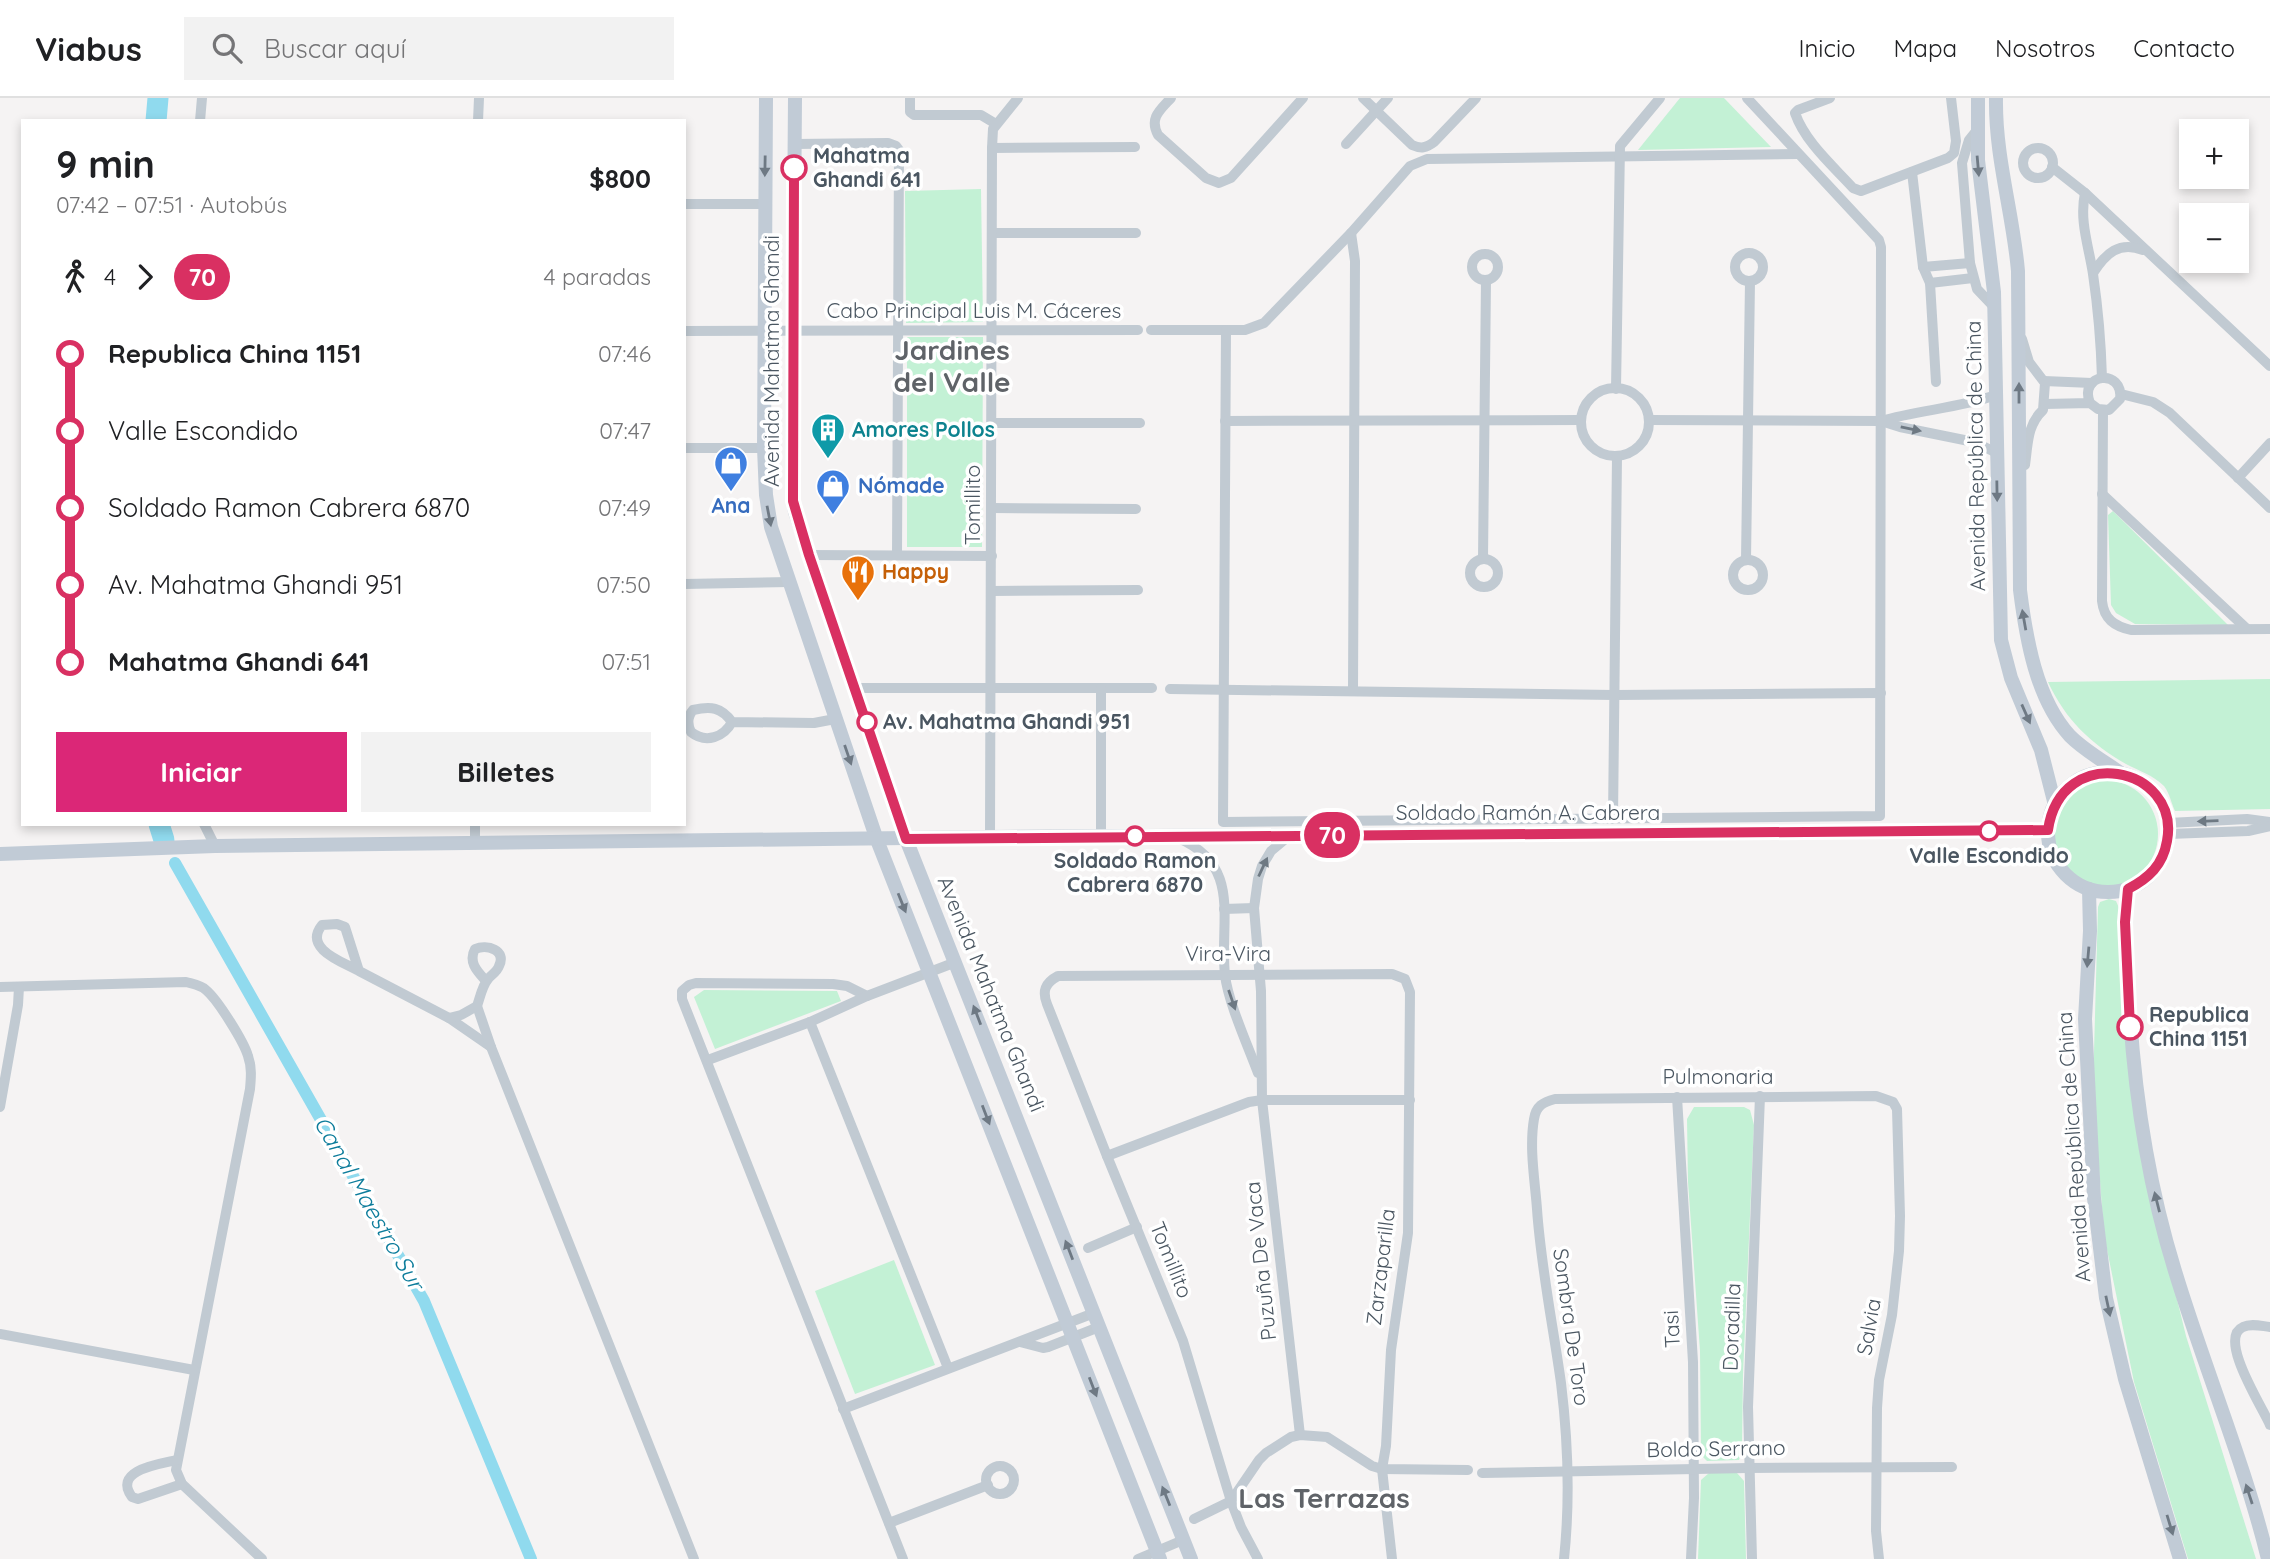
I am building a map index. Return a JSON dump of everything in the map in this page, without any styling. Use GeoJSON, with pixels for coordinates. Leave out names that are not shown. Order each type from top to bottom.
{"type":"FeatureCollection","features":[{"type":"Feature","properties":{"kind":"main road","name":"Avenida Mahatma Ghandi"},"geometry":{"type":"LineString","coordinates":[[766,98],[764,448],[767,509],[789,582],[877,840],[1158,1555]]}},
{"type":"Feature","properties":{"kind":"main road","name":"Avenida Mahatma Ghandi"},"geometry":{"type":"LineString","coordinates":[[795,98],[793,501],[906,839],[1191,1559]]}},
{"type":"Feature","properties":{"kind":"main road","name":"Avenida República de China"},"geometry":{"type":"LineString","coordinates":[[1978,98],[1978,160],[1994,308],[2001,640],[2011,678],[2041,750],[2055,805]]}},
{"type":"Feature","properties":{"kind":"main road","name":"Avenida República de China"},"geometry":{"type":"LineString","coordinates":[[1996,98],[1999,157],[2016,245],[2020,590],[2031,653],[2051,706],[2068,734],[2122,774]]}},
{"type":"Feature","properties":{"kind":"main road"},"geometry":{"type":"LineString","coordinates":[[2106,772],[2122,774],[2138,781],[2152,792],[2162,806],[2168,828],[2165,852],[2157,868],[2144,881],[2128,889],[2108,892],[2089,889],[2069,878],[2055,860],[2048,830],[2055,805],[2064,792],[2076,782],[2091,775],[2106,772]]}},
{"type":"Feature","properties":{"kind":"main road","name":"Soldado Ramón A. Cabrera"},"geometry":{"type":"LineString","coordinates":[[0,854],[215,846],[1101,836],[2048,830]]}},
{"type":"Feature","properties":{"kind":"main road","name":"Avenida República de China"},"geometry":{"type":"LineString","coordinates":[[2089,889],[2090,932],[2085,1020],[2094,1198],[2106,1298],[2125,1378],[2180,1559]]}},
{"type":"Feature","properties":{"kind":"main road"},"geometry":{"type":"LineString","coordinates":[[2128,889],[2125,922],[2130,1027],[2143,1134],[2154,1188],[2174,1268],[2268,1559]]}},
{"type":"Feature","properties":{"kind":"street"},"geometry":{"type":"LineString","coordinates":[[200,119],[202,98]]}},
{"type":"Feature","properties":{"kind":"street"},"geometry":{"type":"LineString","coordinates":[[478,119],[479,98]]}},
{"type":"Feature","properties":{"kind":"street"},"geometry":{"type":"LineString","coordinates":[[909,98],[911,114],[981,115],[996,124],[1018,98]]}},
{"type":"Feature","properties":{"kind":"street"},"geometry":{"type":"LineString","coordinates":[[1171,98],[1155,117],[1158,135],[1206,178],[1219,183],[1231,178],[1303,98]]}},
{"type":"Feature","properties":{"kind":"street"},"geometry":{"type":"LineString","coordinates":[[1363,98],[1412,145],[1420,148],[1428,147],[1434,142],[1476,98]]}},
{"type":"Feature","properties":{"kind":"street"},"geometry":{"type":"LineString","coordinates":[[1346,144],[1388,98]]}},
{"type":"Feature","properties":{"kind":"street"},"geometry":{"type":"LineString","coordinates":[[1616,388],[1620,146],[1660,98]]}},
{"type":"Feature","properties":{"kind":"street"},"geometry":{"type":"LineString","coordinates":[[1226,330],[1223,822],[1880,816],[1881,247],[1879,240],[1747,98]]}},
{"type":"Feature","properties":{"kind":"street"},"geometry":{"type":"LineString","coordinates":[[1830,98],[1795,113],[1804,133],[1853,188],[1861,191],[1948,158],[1954,153],[1956,141],[1951,98]]}},
{"type":"Feature","properties":{"kind":"street","name":"Tomillito"},"geometry":{"type":"LineString","coordinates":[[990,837],[990,329],[992,133],[996,124]]}},
{"type":"Feature","properties":{"kind":"street"},"geometry":{"type":"LineString","coordinates":[[1977,130],[1969,140],[1962,163],[1970,263],[1977,289],[1994,308]]}},
{"type":"Feature","properties":{"kind":"street"},"geometry":{"type":"LineString","coordinates":[[794,144],[888,143],[899,150],[897,555]]}},
{"type":"Feature","properties":{"kind":"street"},"geometry":{"type":"LineString","coordinates":[[992,148],[1135,147]]}},
{"type":"Feature","properties":{"kind":"street"},"geometry":{"type":"LineString","coordinates":[[1151,330],[1245,330],[1264,323],[1351,233],[1410,166],[1427,159],[1798,154]]}},
{"type":"Feature","properties":{"kind":"street"},"geometry":{"type":"LineString","coordinates":[[2052,167],[2085,193],[2270,366]]}},
{"type":"Feature","properties":{"kind":"street"},"geometry":{"type":"LineString","coordinates":[[1912,172],[1923,267],[1930,283],[1936,382]]}},
{"type":"Feature","properties":{"kind":"street"},"geometry":{"type":"LineString","coordinates":[[2085,193],[2082,216],[2093,273],[2102,349],[2097,380],[2088,393],[2090,403]]}},
{"type":"Feature","properties":{"kind":"street"},"geometry":{"type":"LineString","coordinates":[[686,204],[764,205]]}},
{"type":"Feature","properties":{"kind":"street"},"geometry":{"type":"LineString","coordinates":[[992,233],[1136,233]]}},
{"type":"Feature","properties":{"kind":"street"},"geometry":{"type":"LineString","coordinates":[[1351,233],[1354,261],[1353,691]]}},
{"type":"Feature","properties":{"kind":"street"},"geometry":{"type":"LineString","coordinates":[[2093,273],[2107,253],[2122,246],[2133,246],[2150,253]]}},
{"type":"Feature","properties":{"kind":"street"},"geometry":{"type":"LineString","coordinates":[[1923,267],[1970,263]]}},
{"type":"Feature","properties":{"kind":"street"},"geometry":{"type":"LineString","coordinates":[[1930,283],[1973,278]]}},
{"type":"Feature","properties":{"kind":"street"},"geometry":{"type":"LineString","coordinates":[[1483,559],[1486,280]]}},
{"type":"Feature","properties":{"kind":"street"},"geometry":{"type":"LineString","coordinates":[[1746,560],[1750,281]]}},
{"type":"Feature","properties":{"kind":"street","name":"Cabo Principal Luis M. Cáceres"},"geometry":{"type":"LineString","coordinates":[[686,331],[1138,330]]}},
{"type":"Feature","properties":{"kind":"street"},"geometry":{"type":"LineString","coordinates":[[2019,330],[2029,362],[2044,382],[2045,404],[2030,427],[2019,500]]}},
{"type":"Feature","properties":{"kind":"street"},"geometry":{"type":"LineString","coordinates":[[2044,382],[2113,380],[2120,388],[2121,394],[2118,404],[2104,410],[2090,403],[2045,404]]}},
{"type":"Feature","properties":{"kind":"street"},"geometry":{"type":"LineString","coordinates":[[1616,388],[1634,394],[1641,401],[1649,420],[1648,431],[1636,448],[1617,456],[1606,455],[1589,444],[1584,436],[1581,420],[1586,404],[1593,396],[1603,390],[1616,388]]}},
{"type":"Feature","properties":{"kind":"street"},"geometry":{"type":"LineString","coordinates":[[2121,394],[2153,402],[2170,413],[2270,508]]}},
{"type":"Feature","properties":{"kind":"street"},"geometry":{"type":"LineString","coordinates":[[1881,421],[1904,414],[1969,404],[1996,395]]}},
{"type":"Feature","properties":{"kind":"street"},"geometry":{"type":"LineString","coordinates":[[2104,410],[2102,601],[2103,611],[2110,621],[2131,630],[2270,629]]}},
{"type":"Feature","properties":{"kind":"street"},"geometry":{"type":"LineString","coordinates":[[1225,421],[1581,420]]}},
{"type":"Feature","properties":{"kind":"street"},"geometry":{"type":"LineString","coordinates":[[1649,420],[1881,421],[1974,442],[1997,453]]}},
{"type":"Feature","properties":{"kind":"street"},"geometry":{"type":"LineString","coordinates":[[992,423],[1140,423]]}},
{"type":"Feature","properties":{"kind":"street"},"geometry":{"type":"LineString","coordinates":[[2238,478],[2270,443]]}},
{"type":"Feature","properties":{"kind":"street"},"geometry":{"type":"LineString","coordinates":[[686,448],[764,448]]}},
{"type":"Feature","properties":{"kind":"street"},"geometry":{"type":"LineString","coordinates":[[1613,819],[1617,456]]}},
{"type":"Feature","properties":{"kind":"street"},"geometry":{"type":"LineString","coordinates":[[2102,494],[2247,629]]}},
{"type":"Feature","properties":{"kind":"street"},"geometry":{"type":"LineString","coordinates":[[992,508],[1136,509]]}},
{"type":"Feature","properties":{"kind":"street"},"geometry":{"type":"LineString","coordinates":[[809,555],[992,556]]}},
{"type":"Feature","properties":{"kind":"street"},"geometry":{"type":"LineString","coordinates":[[686,584],[789,582]]}},
{"type":"Feature","properties":{"kind":"street"},"geometry":{"type":"LineString","coordinates":[[992,592],[1138,590]]}},
{"type":"Feature","properties":{"kind":"street"},"geometry":{"type":"LineString","coordinates":[[855,688],[1153,688]]}},
{"type":"Feature","properties":{"kind":"street"},"geometry":{"type":"LineString","coordinates":[[1101,688],[1101,836]]}},
{"type":"Feature","properties":{"kind":"street"},"geometry":{"type":"LineString","coordinates":[[1170,689],[1614,695],[1881,693]]}},
{"type":"Feature","properties":{"kind":"street"},"geometry":{"type":"LineString","coordinates":[[732,722],[814,723],[835,719]]}},
{"type":"Feature","properties":{"kind":"street"},"geometry":{"type":"LineString","coordinates":[[2168,828],[2247,819],[2270,824]]}},
{"type":"Feature","properties":{"kind":"street"},"geometry":{"type":"LineString","coordinates":[[2168,828],[2207,832],[2248,831],[2270,824]]}},
{"type":"Feature","properties":{"kind":"street"},"geometry":{"type":"LineString","coordinates":[[205,826],[215,846]]}},
{"type":"Feature","properties":{"kind":"street"},"geometry":{"type":"LineString","coordinates":[[475,826],[475,844]]}},
{"type":"Feature","properties":{"kind":"street"},"geometry":{"type":"LineString","coordinates":[[1261,1082],[1260,974],[1254,908],[1262,866],[1271,851],[1289,835]]}},
{"type":"Feature","properties":{"kind":"street"},"geometry":{"type":"LineString","coordinates":[[1174,836],[1196,846],[1216,868],[1221,879],[1225,974],[1261,1082]]}},
{"type":"Feature","properties":{"kind":"street"},"geometry":{"type":"LineString","coordinates":[[1224,909],[1254,908]]}},
{"type":"Feature","properties":{"kind":"street"},"geometry":{"type":"LineString","coordinates":[[359,971],[345,927],[337,924],[322,925],[316,937],[318,946],[327,954],[359,971],[449,1018],[491,1047]]}},
{"type":"Feature","properties":{"kind":"street"},"geometry":{"type":"LineString","coordinates":[[708,1060],[810,1022],[866,996],[956,962]]}},
{"type":"Feature","properties":{"kind":"street","name":"Vira-Vira"},"geometry":{"type":"LineString","coordinates":[[1050,980],[1066,974],[1392,974],[1405,979]]}},
{"type":"Feature","properties":{"kind":"street","name":"Zarzaparilla"},"geometry":{"type":"LineString","coordinates":[[1392,1559],[1382,1469],[1387,1446],[1391,1350],[1407,1250],[1410,992],[1405,979]]}},
{"type":"Feature","properties":{"kind":"street","name":"Tomillito"},"geometry":{"type":"LineString","coordinates":[[1050,980],[1044,994],[1047,1004],[1190,1360],[1231,1501],[1258,1559]]}},
{"type":"Feature","properties":{"kind":"street"},"geometry":{"type":"LineString","coordinates":[[486,981],[477,1006],[491,1047],[694,1559]]}},
{"type":"Feature","properties":{"kind":"street"},"geometry":{"type":"LineString","coordinates":[[0,987],[186,982],[206,989],[248,1055],[250,1090],[176,1470],[182,1484],[262,1559]]}},
{"type":"Feature","properties":{"kind":"street"},"geometry":{"type":"LineString","coordinates":[[866,996],[847,986],[833,984],[689,985],[682,991],[682,999],[903,1559]]}},
{"type":"Feature","properties":{"kind":"street"},"geometry":{"type":"LineString","coordinates":[[0,1107],[19,987]]}},
{"type":"Feature","properties":{"kind":"street"},"geometry":{"type":"LineString","coordinates":[[449,1018],[477,1006]]}},
{"type":"Feature","properties":{"kind":"street"},"geometry":{"type":"LineString","coordinates":[[810,1022],[948,1368]]}},
{"type":"Feature","properties":{"kind":"street","name":"Puzuña De Vaca"},"geometry":{"type":"LineString","coordinates":[[1261,1082],[1300,1435]]}},
{"type":"Feature","properties":{"kind":"street","name":"Pulmonaria"},"geometry":{"type":"LineString","coordinates":[[1543,1102],[1555,1099],[1760,1096],[1876,1096],[1893,1102]]}},
{"type":"Feature","properties":{"kind":"street","name":"Doradilla"},"geometry":{"type":"LineString","coordinates":[[1752,1559],[1748,1468],[1749,1393],[1760,1096]]}},
{"type":"Feature","properties":{"kind":"street","name":"Tasi"},"geometry":{"type":"LineString","coordinates":[[1677,1097],[1693,1362],[1691,1559]]}},
{"type":"Feature","properties":{"kind":"street"},"geometry":{"type":"LineString","coordinates":[[1107,1156],[1249,1102],[1410,1100]]}},
{"type":"Feature","properties":{"kind":"street","name":"Sombra De Toro"},"geometry":{"type":"LineString","coordinates":[[1543,1102],[1534,1120],[1538,1222],[1561,1385],[1566,1472],[1564,1559]]}},
{"type":"Feature","properties":{"kind":"street","name":"Salvia"},"geometry":{"type":"LineString","coordinates":[[1879,1559],[1876,1466],[1879,1380],[1892,1315],[1899,1251],[1899,1118],[1893,1102]]}},
{"type":"Feature","properties":{"kind":"street"},"geometry":{"type":"LineString","coordinates":[[1088,1248],[1137,1227]]}},
{"type":"Feature","properties":{"kind":"street"},"geometry":{"type":"LineString","coordinates":[[843,1409],[1019,1342],[1071,1330],[1097,1320]]}},
{"type":"Feature","properties":{"kind":"street"},"geometry":{"type":"LineString","coordinates":[[2270,1327],[2244,1326],[2236,1332],[2234,1342],[2237,1356],[2270,1425]]}},
{"type":"Feature","properties":{"kind":"street"},"geometry":{"type":"LineString","coordinates":[[1019,1342],[1043,1348],[1071,1330]]}},
{"type":"Feature","properties":{"kind":"street"},"geometry":{"type":"LineString","coordinates":[[0,1334],[194,1370]]}},
{"type":"Feature","properties":{"kind":"street"},"geometry":{"type":"LineString","coordinates":[[1194,1519],[1231,1501],[1266,1453],[1291,1437],[1300,1435],[1327,1437],[1372,1466],[1382,1469],[1468,1470]]}},
{"type":"Feature","properties":{"kind":"street"},"geometry":{"type":"LineString","coordinates":[[177,1460],[138,1470],[127,1482],[127,1488],[132,1497],[138,1499],[182,1484]]}},
{"type":"Feature","properties":{"kind":"street","name":"Boldo Serrano"},"geometry":{"type":"LineString","coordinates":[[1482,1473],[1952,1467]]}},
{"type":"Feature","properties":{"kind":"street"},"geometry":{"type":"LineString","coordinates":[[889,1523],[988,1485]]}},
{"type":"Feature","properties":{"kind":"street"},"geometry":{"type":"LineString","coordinates":[[1138,1559],[1158,1555],[1183,1540]]}},
{"type":"Feature","properties":{"kind":"green space"},"geometry":{"type":"Polygon","coordinates":[[[1680,98],[1724,98],[1771,147],[1638,150],[1680,98]]]}},
{"type":"Feature","properties":{"kind":"green space"},"geometry":{"type":"Polygon","coordinates":[[[981,189],[983,322],[906,323],[905,191],[981,189]]]}},
{"type":"Feature","properties":{"kind":"green space"},"geometry":{"type":"Polygon","coordinates":[[[907,337],[983,337],[982,547],[907,547],[907,337]]]}},
{"type":"Feature","properties":{"kind":"green space"},"geometry":{"type":"Polygon","coordinates":[[[2113,511],[2228,625],[2135,624],[2116,613],[2111,605],[2108,515],[2113,511]]]}},
{"type":"Feature","properties":{"kind":"green space"},"geometry":{"type":"Polygon","coordinates":[[[2270,679],[2270,809],[2175,811],[2168,792],[2160,782],[2113,756],[2080,729],[2062,708],[2048,682],[2270,679]]]}},
{"type":"Feature","properties":{"kind":"green space"},"geometry":{"type":"Polygon","coordinates":[[[2104,780],[2125,784],[2142,796],[2154,813],[2158,834],[2154,855],[2142,872],[2125,884],[2104,888],[2083,884],[2066,872],[2054,855],[2050,834],[2054,813],[2066,796],[2083,784],[2104,780]]]}},
{"type":"Feature","properties":{"kind":"green space"},"geometry":{"type":"Polygon","coordinates":[[[2109,899],[2116,901],[2119,908],[2154,1206],[2186,1336],[2256,1559],[2188,1559],[2134,1382],[2104,1235],[2093,1088],[2098,907],[2100,902],[2109,899]]]}},
{"type":"Feature","properties":{"kind":"green space"},"geometry":{"type":"Polygon","coordinates":[[[704,990],[837,991],[841,1001],[715,1049],[694,997],[704,990]]]}},
{"type":"Feature","properties":{"kind":"green space"},"geometry":{"type":"Polygon","coordinates":[[[1694,1107],[1744,1107],[1750,1110],[1754,1125],[1742,1449],[1739,1460],[1707,1461],[1701,1451],[1700,1351],[1688,1182],[1687,1119],[1694,1107]]]}},
{"type":"Feature","properties":{"kind":"green space"},"geometry":{"type":"Polygon","coordinates":[[[894,1260],[935,1365],[855,1394],[815,1291],[894,1260]]]}},
{"type":"Feature","properties":{"kind":"green space"},"geometry":{"type":"Polygon","coordinates":[[[1709,1473],[1737,1473],[1744,1481],[1746,1559],[1698,1559],[1701,1480],[1709,1473]]]}},
{"type":"Feature","properties":{"kind":"waterway","name":"Canal Maestro Sur"},"geometry":{"type":"LineString","coordinates":[[156,119],[158,98]]}},
{"type":"Feature","properties":{"kind":"waterway","name":"Canal Maestro Sur"},"geometry":{"type":"LineString","coordinates":[[160,826],[164,840]]}},
{"type":"Feature","properties":{"kind":"waterway","name":"Canal Maestro Sur"},"geometry":{"type":"LineString","coordinates":[[175,863],[424,1301],[531,1559]]}},
{"type":"Feature","properties":{"kind":"bus line","name":"70"},"geometry":{"type":"LineString","coordinates":[[794,168],[793,501],[906,839],[2048,830],[2055,805],[2064,792],[2076,782],[2106,772],[2122,774],[2138,781],[2152,792],[2162,806],[2169,834],[2165,852],[2157,868],[2144,881],[2128,889],[2125,922],[2130,1027]]}},
{"type":"Feature","properties":{"kind":"place","name":"Mahatma Ghandi 641"},"geometry":{"type":"Point","coordinates":[794,168]}},
{"type":"Feature","properties":{"kind":"place","name":"Amores Pollos"},"geometry":{"type":"Point","coordinates":[828,460]}},
{"type":"Feature","properties":{"kind":"place","name":"Ana"},"geometry":{"type":"Point","coordinates":[731,493]}},
{"type":"Feature","properties":{"kind":"place","name":"Nómade"},"geometry":{"type":"Point","coordinates":[833,516]}},
{"type":"Feature","properties":{"kind":"place","name":"Happy"},"geometry":{"type":"Point","coordinates":[858,602]}},
{"type":"Feature","properties":{"kind":"place","name":"Av. Mahatma Ghandi 951"},"geometry":{"type":"Point","coordinates":[867,722]}},
{"type":"Feature","properties":{"kind":"place","name":"Valle Escondido"},"geometry":{"type":"Point","coordinates":[1989,831]}},
{"type":"Feature","properties":{"kind":"place","name":"Soldado Ramon Cabrera 6870"},"geometry":{"type":"Point","coordinates":[1135,836]}},
{"type":"Feature","properties":{"kind":"place","name":"Republica China 1151"},"geometry":{"type":"Point","coordinates":[2130,1027]}},
{"type":"Feature","properties":{"kind":"district","name":"Jardines del Valle"},"geometry":{"type":"Point","coordinates":[952,366]}},
{"type":"Feature","properties":{"kind":"district","name":"Las Terrazas"},"geometry":{"type":"Point","coordinates":[1324,1498]}}]}
